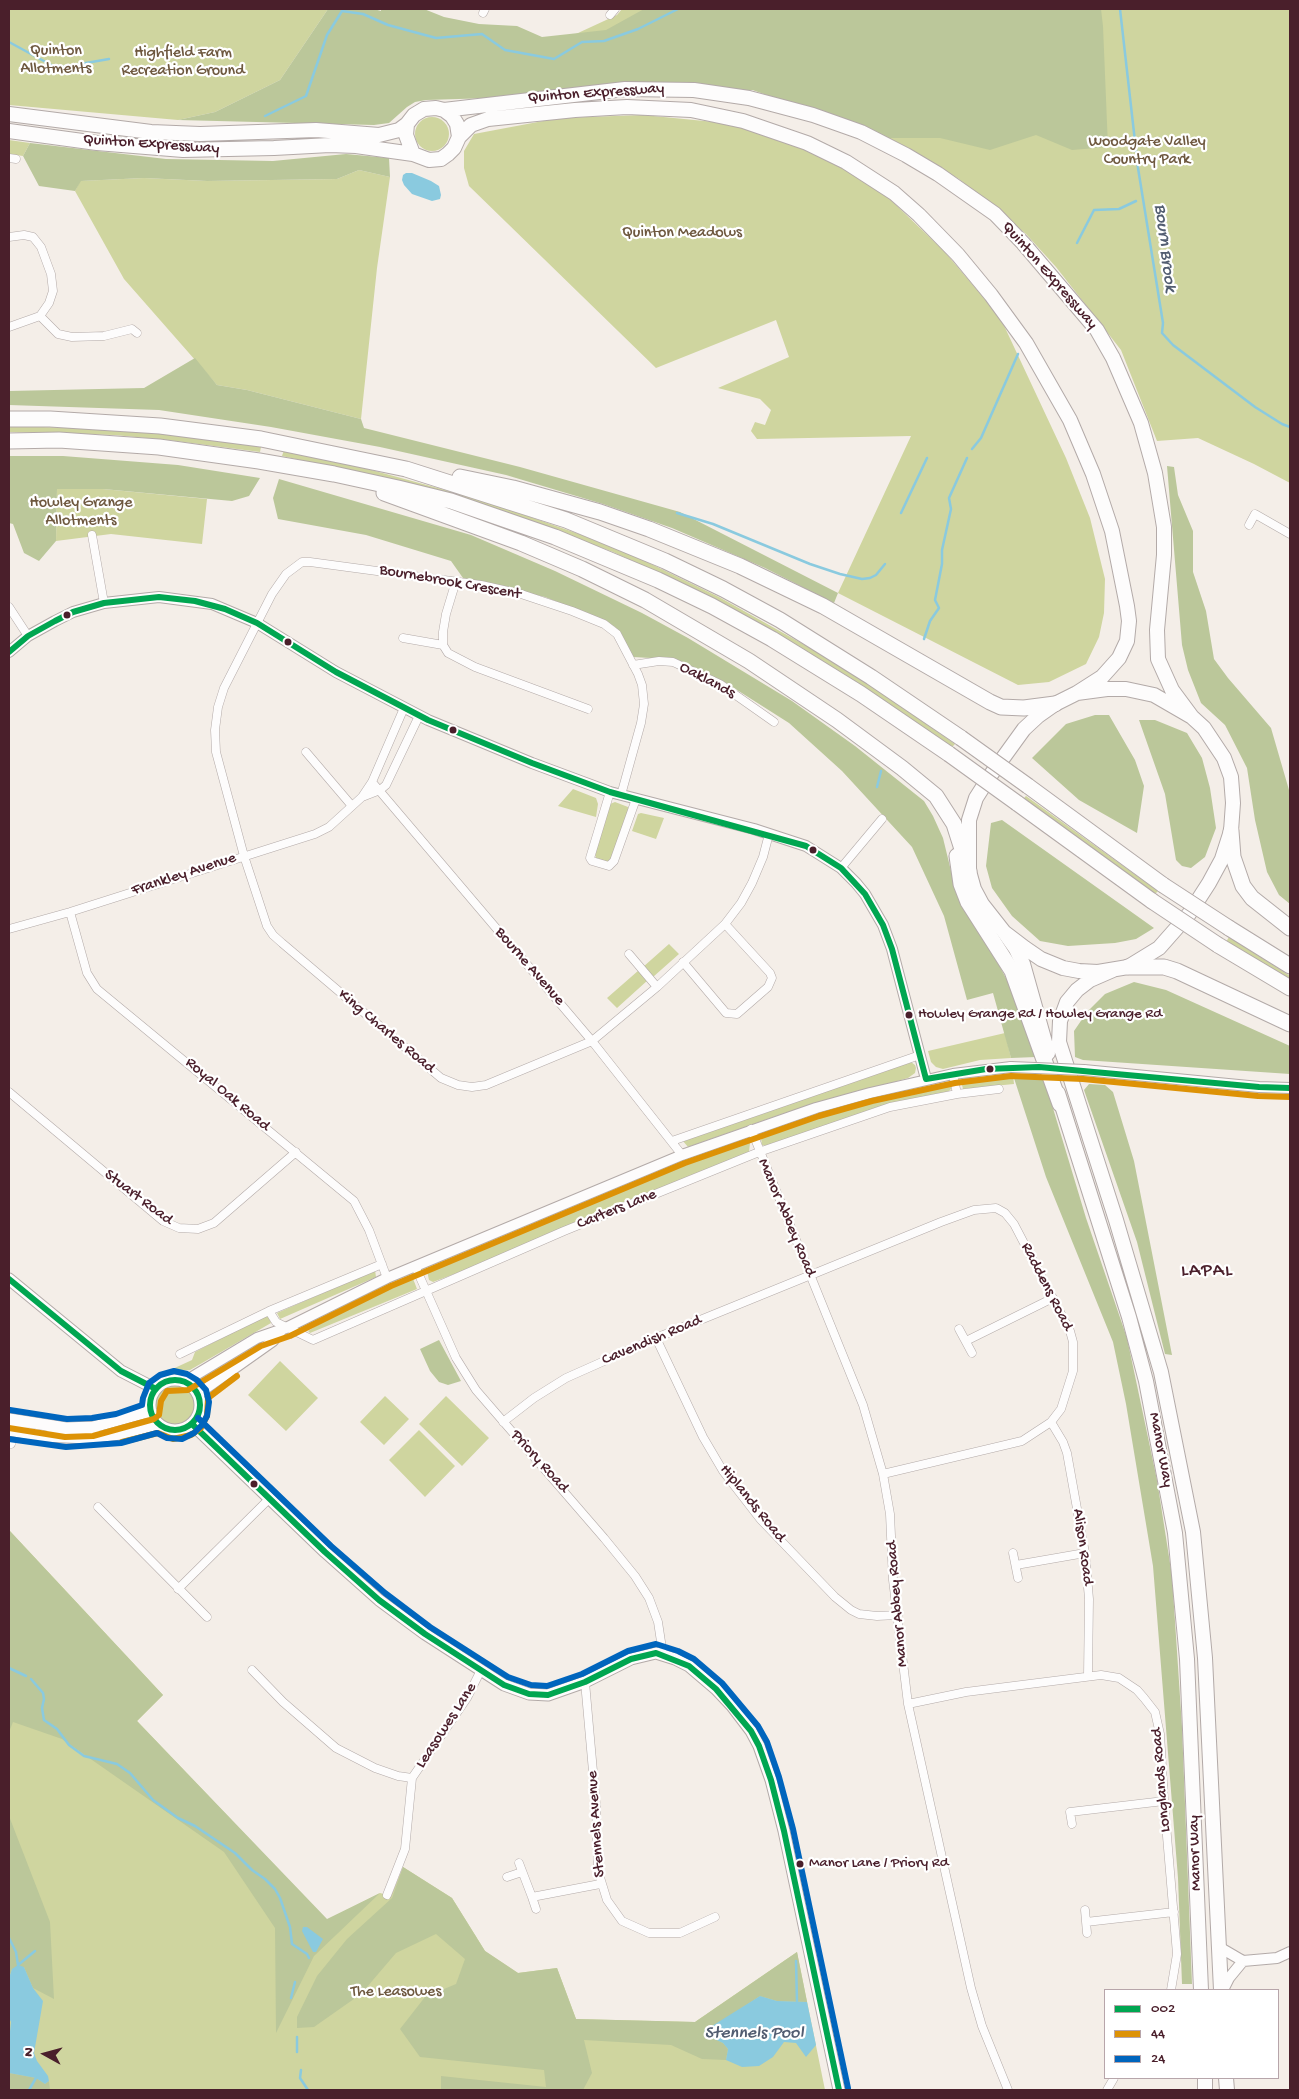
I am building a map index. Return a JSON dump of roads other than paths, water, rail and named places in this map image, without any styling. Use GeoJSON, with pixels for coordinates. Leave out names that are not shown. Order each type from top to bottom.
{"type":"FeatureCollection","features":[{"type":"Feature","properties":{"kind":"highway","name":"Quinton Expressway"},"geometry":{"type":"LineString","coordinates":[[444,110],[625,89],[694,90],[749,98],[813,115],[861,132],[938,174],[994,214],[1023,243],[1097,330],[1113,358],[1141,423],[1155,473],[1164,527],[1164,555],[1157,630],[1158,659],[1172,690],[1192,717]]}},
{"type":"Feature","properties":{"kind":"highway","name":"Quinton Expressway"},"geometry":{"type":"LineString","coordinates":[[458,137],[471,124],[488,118],[627,107],[691,110],[743,121],[807,143],[846,162],[878,182],[913,210],[958,255],[991,295],[1026,343],[1070,420],[1093,474],[1112,531],[1129,621],[1127,641],[1119,658],[1102,677],[1077,693]]}},
{"type":"Feature","properties":{"kind":"highway"},"geometry":{"type":"LineString","coordinates":[[424,109],[444,110],[457,124],[458,137],[454,148],[441,159],[429,160],[413,154],[406,134],[407,124],[414,115],[424,109]]}},
{"type":"Feature","properties":{"kind":"highway","name":"Quinton Expressway"},"geometry":{"type":"LineString","coordinates":[[9,114],[151,132],[200,134],[316,130],[379,135],[399,130],[407,124]]}},
{"type":"Feature","properties":{"kind":"highway","name":"Quinton Expressway"},"geometry":{"type":"LineString","coordinates":[[9,131],[97,143],[183,150],[330,145],[356,146],[413,154]]}},
{"type":"Feature","properties":{"kind":"highway"},"geometry":{"type":"LineString","coordinates":[[9,419],[50,419],[160,426],[261,439],[406,469],[483,481],[513,488],[600,512],[649,529],[740,566],[823,606],[1001,707],[1024,708],[1055,704]]}},
{"type":"Feature","properties":{"kind":"highway"},"geometry":{"type":"LineString","coordinates":[[9,441],[59,440],[160,447],[334,474],[451,502],[555,537],[658,580],[712,606],[861,694],[949,754],[1152,901],[1218,945],[1290,988]]}},
{"type":"Feature","properties":{"kind":"highway"},"geometry":{"type":"LineString","coordinates":[[406,469],[566,520],[690,573],[780,620],[871,677],[961,738],[1163,884],[1290,966]]}},
{"type":"Feature","properties":{"kind":"highway"},"geometry":{"type":"LineString","coordinates":[[334,474],[521,543],[582,569],[645,600],[749,661],[837,720],[936,796],[957,832],[974,890],[982,904],[1004,932],[1041,959],[1063,968],[1079,971],[1113,970],[1128,967],[1164,967],[1177,971],[1290,1024]]}},
{"type":"Feature","properties":{"kind":"highway"},"geometry":{"type":"LineString","coordinates":[[969,871],[969,820],[976,798],[1024,729],[1055,704],[1077,693],[1107,689],[1126,689],[1164,700],[1192,717],[1204,728],[1216,744],[1230,777],[1233,803],[1231,831],[1237,872],[1243,886],[1252,898],[1290,928]]}},
{"type":"Feature","properties":{"kind":"highway"},"geometry":{"type":"LineString","coordinates":[[947,814],[961,884],[968,902],[1012,971],[1060,1104]]}},
{"type":"Feature","properties":{"kind":"highway"},"geometry":{"type":"LineString","coordinates":[[1128,967],[1144,959],[1159,948],[1189,914],[1222,859],[1231,831]]}},
{"type":"Feature","properties":{"kind":"highway","name":"Manor Way"},"geometry":{"type":"LineString","coordinates":[[1004,932],[1016,949],[1023,964],[1060,1104],[1129,1317],[1146,1381],[1175,1533],[1187,1659],[1201,1989]]}},
{"type":"Feature","properties":{"kind":"highway","name":"Manor Way"},"geometry":{"type":"LineString","coordinates":[[1113,970],[1090,980],[1076,990],[1067,1002],[1060,1021],[1059,1042],[1116,1220],[1161,1372],[1193,1532],[1205,1658],[1222,1989]]}},
{"type":"Feature","properties":{"kind":"main road"},"geometry":{"type":"LineString","coordinates":[[9,1279],[122,1371],[156,1389]]}},
{"type":"Feature","properties":{"kind":"main road"},"geometry":{"type":"LineString","coordinates":[[9,1430],[42,1436],[88,1438],[120,1434],[158,1424],[174,1430],[185,1429],[192,1424],[200,1410],[198,1394],[191,1386],[184,1382],[169,1381],[156,1389],[151,1401],[151,1411],[158,1424]]}},
{"type":"Feature","properties":{"kind":"main road"},"geometry":{"type":"LineString","coordinates":[[9,1420],[66,1428],[93,1427],[151,1411]]}},
{"type":"Feature","properties":{"kind":"main road"},"geometry":{"type":"LineString","coordinates":[[192,1424],[268,1499],[379,1600],[480,1672],[513,1689],[541,1695],[558,1692],[585,1682],[631,1659],[650,1654],[663,1655],[689,1666],[716,1689],[741,1718],[759,1746],[771,1780],[784,1832],[839,2090]]}},
{"type":"Feature","properties":{"kind":"street"},"geometry":{"type":"LineString","coordinates":[[9,237],[24,235],[33,237],[42,247],[51,274],[53,291],[49,303],[40,316],[9,328]]}},
{"type":"Feature","properties":{"kind":"street"},"geometry":{"type":"LineString","coordinates":[[40,316],[58,334],[72,337],[104,336],[132,329],[137,333]]}},
{"type":"Feature","properties":{"kind":"street"},"geometry":{"type":"LineString","coordinates":[[1249,525],[1255,514],[1290,534]]}},
{"type":"Feature","properties":{"kind":"street"},"geometry":{"type":"LineString","coordinates":[[92,535],[104,603]]}},
{"type":"Feature","properties":{"kind":"street","name":"Bournebrook Crescent"},"geometry":{"type":"LineString","coordinates":[[244,856],[216,752],[215,730],[218,707],[224,688],[272,594],[286,574],[302,562],[456,581],[521,594],[595,620],[612,629],[617,634],[642,685],[644,704],[641,723],[621,795]]}},
{"type":"Feature","properties":{"kind":"street"},"geometry":{"type":"LineString","coordinates":[[456,581],[446,614],[443,645],[448,653],[460,661],[588,709]]}},
{"type":"Feature","properties":{"kind":"street"},"geometry":{"type":"LineString","coordinates":[[9,652],[28,636],[73,612],[104,603],[159,597],[195,601],[226,609],[257,623],[336,672],[419,716],[532,763],[636,800],[769,834],[806,846],[841,868],[865,894],[883,925],[892,949],[926,1080]]}},
{"type":"Feature","properties":{"kind":"street"},"geometry":{"type":"LineString","coordinates":[[9,607],[28,636]]}},
{"type":"Feature","properties":{"kind":"street"},"geometry":{"type":"LineString","coordinates":[[403,638],[443,645]]}},
{"type":"Feature","properties":{"kind":"street","name":"Oaklands"},"geometry":{"type":"LineString","coordinates":[[633,665],[659,661],[673,662],[720,684],[774,722]]}},
{"type":"Feature","properties":{"kind":"street","name":"Frankley Avenue"},"geometry":{"type":"LineString","coordinates":[[9,929],[70,912],[315,834],[329,827],[362,797],[372,782],[404,708]]}},
{"type":"Feature","properties":{"kind":"street"},"geometry":{"type":"LineString","coordinates":[[380,790],[389,779],[419,716]]}},
{"type":"Feature","properties":{"kind":"street"},"geometry":{"type":"LineString","coordinates":[[306,752],[352,806]]}},
{"type":"Feature","properties":{"kind":"street","name":"Bourne Avenue"},"geometry":{"type":"LineString","coordinates":[[372,782],[592,1041],[682,1155]]}},
{"type":"Feature","properties":{"kind":"street","name":"Frankley Avenue"},"geometry":{"type":"LineString","coordinates":[[362,797],[380,790]]}},
{"type":"Feature","properties":{"kind":"street"},"geometry":{"type":"LineString","coordinates":[[610,792],[590,858],[592,861],[609,866],[614,862],[636,800]]}},
{"type":"Feature","properties":{"kind":"street"},"geometry":{"type":"LineString","coordinates":[[841,868],[882,819]]}},
{"type":"Feature","properties":{"kind":"street","name":"King Charles Road"},"geometry":{"type":"LineString","coordinates":[[244,856],[267,926],[273,935],[446,1081],[465,1087],[486,1085],[592,1041],[657,987],[725,924],[741,903],[763,857],[769,834]]}},
{"type":"Feature","properties":{"kind":"street","name":"Royal Oak Road"},"geometry":{"type":"LineString","coordinates":[[70,912],[87,973],[98,989],[354,1200],[387,1278]]}},
{"type":"Feature","properties":{"kind":"street"},"geometry":{"type":"LineString","coordinates":[[683,962],[726,1013],[737,1014],[768,987],[772,978],[770,973],[725,924]]}},
{"type":"Feature","properties":{"kind":"street"},"geometry":{"type":"LineString","coordinates":[[629,954],[657,987]]}},
{"type":"Feature","properties":{"kind":"street"},"geometry":{"type":"LineString","coordinates":[[672,1141],[920,1055]]}},
{"type":"Feature","properties":{"kind":"street","name":"Carters Lane"},"geometry":{"type":"LineString","coordinates":[[184,1382],[257,1338],[284,1329],[387,1278],[682,1155],[816,1108],[953,1074],[1011,1067],[1084,1070],[1259,1087],[1290,1088]]}},
{"type":"Feature","properties":{"kind":"street"},"geometry":{"type":"LineString","coordinates":[[953,1074],[957,1094]]}},
{"type":"Feature","properties":{"kind":"street","name":"Carters Lane"},"geometry":{"type":"LineString","coordinates":[[284,1329],[313,1340],[564,1231],[759,1152],[890,1106],[957,1094],[999,1089]]}},
{"type":"Feature","properties":{"kind":"street","name":"Stuart Road"},"geometry":{"type":"LineString","coordinates":[[9,1092],[163,1220],[179,1228],[198,1229],[214,1223],[296,1152]]}},
{"type":"Feature","properties":{"kind":"street","name":"Manor Abbey Road"},"geometry":{"type":"LineString","coordinates":[[751,1130],[863,1405],[883,1474],[890,1514],[894,1580],[908,1704],[971,1988],[982,2026],[1008,2090]]}},
{"type":"Feature","properties":{"kind":"street","name":"Raddens Road"},"geometry":{"type":"LineString","coordinates":[[810,1276],[974,1210],[996,1208],[1005,1213],[1014,1224],[1070,1331],[1073,1342],[1070,1385],[1062,1409],[1050,1422],[1022,1441],[883,1474]]}},
{"type":"Feature","properties":{"kind":"street"},"geometry":{"type":"LineString","coordinates":[[185,1355],[269,1311],[382,1264]]}},
{"type":"Feature","properties":{"kind":"street","name":"Priory Road"},"geometry":{"type":"LineString","coordinates":[[415,1266],[456,1358],[476,1390],[635,1576],[649,1598],[658,1622],[663,1655]]}},
{"type":"Feature","properties":{"kind":"street","name":"Cavendish Road"},"geometry":{"type":"LineString","coordinates":[[502,1422],[534,1398],[566,1378],[656,1338],[810,1276]]}},
{"type":"Feature","properties":{"kind":"street"},"geometry":{"type":"LineString","coordinates":[[966,1341],[1053,1298]]}},
{"type":"Feature","properties":{"kind":"street"},"geometry":{"type":"LineString","coordinates":[[269,1311],[276,1322],[284,1329]]}},
{"type":"Feature","properties":{"kind":"street","name":"Carters Lane"},"geometry":{"type":"LineString","coordinates":[[198,1394],[273,1341],[284,1329]]}},
{"type":"Feature","properties":{"kind":"street"},"geometry":{"type":"LineString","coordinates":[[959,1329],[972,1354]]}},
{"type":"Feature","properties":{"kind":"street","name":"Hiplands Road"},"geometry":{"type":"LineString","coordinates":[[656,1338],[703,1437],[722,1471],[761,1520],[835,1597],[851,1610],[859,1614],[877,1616],[898,1615]]}},
{"type":"Feature","properties":{"kind":"street","name":"Alison Road"},"geometry":{"type":"LineString","coordinates":[[1050,1422],[1063,1442],[1066,1453],[1085,1553],[1089,1599],[1088,1676]]}},
{"type":"Feature","properties":{"kind":"street"},"geometry":{"type":"LineString","coordinates":[[178,1589],[268,1499]]}},
{"type":"Feature","properties":{"kind":"street"},"geometry":{"type":"LineString","coordinates":[[98,1508],[206,1617]]}},
{"type":"Feature","properties":{"kind":"street"},"geometry":{"type":"LineString","coordinates":[[1013,1553],[1018,1578]]}},
{"type":"Feature","properties":{"kind":"street"},"geometry":{"type":"LineString","coordinates":[[1016,1565],[1085,1553]]}},
{"type":"Feature","properties":{"kind":"street"},"geometry":{"type":"LineString","coordinates":[[252,1670],[284,1702],[336,1748],[375,1768],[398,1776],[412,1778]]}},
{"type":"Feature","properties":{"kind":"street","name":"Leasowes Lane"},"geometry":{"type":"LineString","coordinates":[[387,1896],[404,1849],[412,1778],[467,1698],[480,1672]]}},
{"type":"Feature","properties":{"kind":"street","name":"Longlands Road"},"geometry":{"type":"LineString","coordinates":[[908,1704],[966,1692],[1088,1676],[1110,1676],[1129,1684],[1144,1698],[1155,1712],[1160,1734],[1177,1954],[1171,1989]]}},
{"type":"Feature","properties":{"kind":"street","name":"Stennels Avenue"},"geometry":{"type":"LineString","coordinates":[[585,1682],[596,1805],[598,1871],[600,1884],[607,1900],[622,1920],[649,1933],[680,1933],[715,1918]]}},
{"type":"Feature","properties":{"kind":"street"},"geometry":{"type":"LineString","coordinates":[[1070,1812],[1164,1801]]}},
{"type":"Feature","properties":{"kind":"street"},"geometry":{"type":"LineString","coordinates":[[1070,1802],[1072,1824]]}},
{"type":"Feature","properties":{"kind":"street"},"geometry":{"type":"LineString","coordinates":[[519,1863],[536,1909]]}},
{"type":"Feature","properties":{"kind":"street"},"geometry":{"type":"LineString","coordinates":[[507,1877],[522,1872]]}},
{"type":"Feature","properties":{"kind":"street"},"geometry":{"type":"LineString","coordinates":[[532,1897],[600,1884]]}},
{"type":"Feature","properties":{"kind":"street"},"geometry":{"type":"LineString","coordinates":[[1085,1910],[1087,1933]]}},
{"type":"Feature","properties":{"kind":"street"},"geometry":{"type":"LineString","coordinates":[[1086,1922],[1174,1912]]}},
{"type":"Feature","properties":{"kind":"street"},"geometry":{"type":"LineString","coordinates":[[1219,1947],[1243,1962],[1277,1958],[1290,1952]]}},
{"type":"Feature","properties":{"kind":"street"},"geometry":{"type":"LineString","coordinates":[[1223,1989],[1229,1978],[1243,1962]]}},
{"type":"Feature","properties":{"kind":"street"},"geometry":{"type":"LineString","coordinates":[[1107,2090],[1113,2079]]}},
{"type":"Feature","properties":{"kind":"water"},"geometry":{"type":"Polygon","coordinates":[[[412,173],[439,186],[440,199],[432,201],[412,194],[402,180],[403,175],[412,173]]]}},
{"type":"Feature","properties":{"kind":"water"},"geometry":{"type":"Polygon","coordinates":[[[303,1927],[307,1927],[323,1939],[316,1952],[313,1952],[302,1931],[303,1927]]]}},
{"type":"Feature","properties":{"kind":"water"},"geometry":{"type":"Polygon","coordinates":[[[18,1965],[24,1967],[33,1988],[43,2001],[34,2053],[37,2061],[48,2076],[49,2081],[45,2084],[36,2078],[9,2073],[11,2022],[9,2018],[9,1978],[12,1969],[18,1965]]]}},
{"type":"Feature","properties":{"kind":"water","name":"Stennels Pool"},"geometry":{"type":"Polygon","coordinates":[[[760,1996],[777,2001],[807,2002],[816,2045],[806,2057],[796,2043],[784,2042],[773,2057],[759,2066],[742,2067],[726,2060],[728,2049],[723,2043],[712,2038],[704,2031],[760,1996]]]}},
{"type":"Feature","properties":{"kind":"waterway"},"geometry":{"type":"LineString","coordinates":[[265,116],[306,96],[327,35],[342,11],[363,14],[388,25],[436,38],[482,34],[505,50],[554,59],[582,42],[604,41],[638,29],[678,9]]}},
{"type":"Feature","properties":{"kind":"waterway","name":"Bourn Brook"},"geometry":{"type":"LineString","coordinates":[[1120,9],[1138,168],[1163,323],[1162,333],[1173,345],[1255,407],[1290,427]]}},
{"type":"Feature","properties":{"kind":"waterway"},"geometry":{"type":"LineString","coordinates":[[9,42],[53,66]]}},
{"type":"Feature","properties":{"kind":"waterway"},"geometry":{"type":"LineString","coordinates":[[57,68],[109,59]]}},
{"type":"Feature","properties":{"kind":"waterway"},"geometry":{"type":"LineString","coordinates":[[1077,243],[1094,210],[1119,209],[1136,201]]}},
{"type":"Feature","properties":{"kind":"waterway"},"geometry":{"type":"LineString","coordinates":[[972,449],[981,438],[1018,354]]}},
{"type":"Feature","properties":{"kind":"waterway"},"geometry":{"type":"LineString","coordinates":[[901,513],[927,458]]}},
{"type":"Feature","properties":{"kind":"waterway"},"geometry":{"type":"LineString","coordinates":[[924,639],[930,621],[939,608],[935,600],[942,564],[942,550],[951,509],[949,498],[967,458]]}},
{"type":"Feature","properties":{"kind":"waterway"},"geometry":{"type":"LineString","coordinates":[[677,513],[713,524],[810,564],[840,574],[862,579],[870,578],[876,575],[885,564]]}},
{"type":"Feature","properties":{"kind":"waterway"},"geometry":{"type":"LineString","coordinates":[[877,787],[881,771]]}},
{"type":"Feature","properties":{"kind":"waterway"},"geometry":{"type":"LineString","coordinates":[[9,1668],[26,1676]]}},
{"type":"Feature","properties":{"kind":"waterway"},"geometry":{"type":"LineString","coordinates":[[31,1679],[43,1693],[42,1708],[44,1720],[57,1729],[69,1745],[84,1756],[117,1764],[130,1773],[153,1800],[178,1818],[195,1826],[235,1853],[275,1889],[290,1927],[292,1944],[307,1954],[309,1958]]}},
{"type":"Feature","properties":{"kind":"waterway"},"geometry":{"type":"LineString","coordinates":[[9,1938],[16,1952],[18,1965]]}},
{"type":"Feature","properties":{"kind":"waterway"},"geometry":{"type":"LineString","coordinates":[[18,1965],[35,1951]]}},
{"type":"Feature","properties":{"kind":"waterway"},"geometry":{"type":"LineString","coordinates":[[796,1961],[797,2001]]}},
{"type":"Feature","properties":{"kind":"waterway"},"geometry":{"type":"LineString","coordinates":[[291,1998],[295,1982]]}},
{"type":"Feature","properties":{"kind":"waterway"},"geometry":{"type":"LineString","coordinates":[[297,2037],[297,2052]]}},
{"type":"Feature","properties":{"kind":"waterway"},"geometry":{"type":"LineString","coordinates":[[301,2070],[300,2078],[308,2090]]}},
{"type":"Feature","properties":{"kind":"waterway"},"geometry":{"type":"LineString","coordinates":[[29,2090],[36,2078]]}},
{"type":"Feature","properties":{"kind":"place","name":"Howley Grange Rd / Howley Grange Rd"},"geometry":{"type":"Point","coordinates":[909,1015]}},
{"type":"Feature","properties":{"kind":"place","name":"Manor Lane / Priory Rd"},"geometry":{"type":"Point","coordinates":[800,1864]}},
{"type":"Feature","properties":{"kind":"district","name":"LAPAL"},"geometry":{"type":"Point","coordinates":[1207,1272]}},
{"type":"Feature","properties":{"kind":"park label","name":"Quinton Allotments"},"geometry":{"type":"Point","coordinates":[56,61]}},
{"type":"Feature","properties":{"kind":"park label","name":"Highfield Farm Recreation Ground"},"geometry":{"type":"Point","coordinates":[183,63]}},
{"type":"Feature","properties":{"kind":"park label","name":"Woodgate Valley Country Park"},"geometry":{"type":"Point","coordinates":[1147,152]}},
{"type":"Feature","properties":{"kind":"park label","name":"Quinton Meadows"},"geometry":{"type":"Point","coordinates":[682,234]}},
{"type":"Feature","properties":{"kind":"park label","name":"Howley Grange Allotments"},"geometry":{"type":"Point","coordinates":[81,513]}},
{"type":"Feature","properties":{"kind":"park label","name":"The Leasowes"},"geometry":{"type":"Point","coordinates":[396,1993]}}]}
